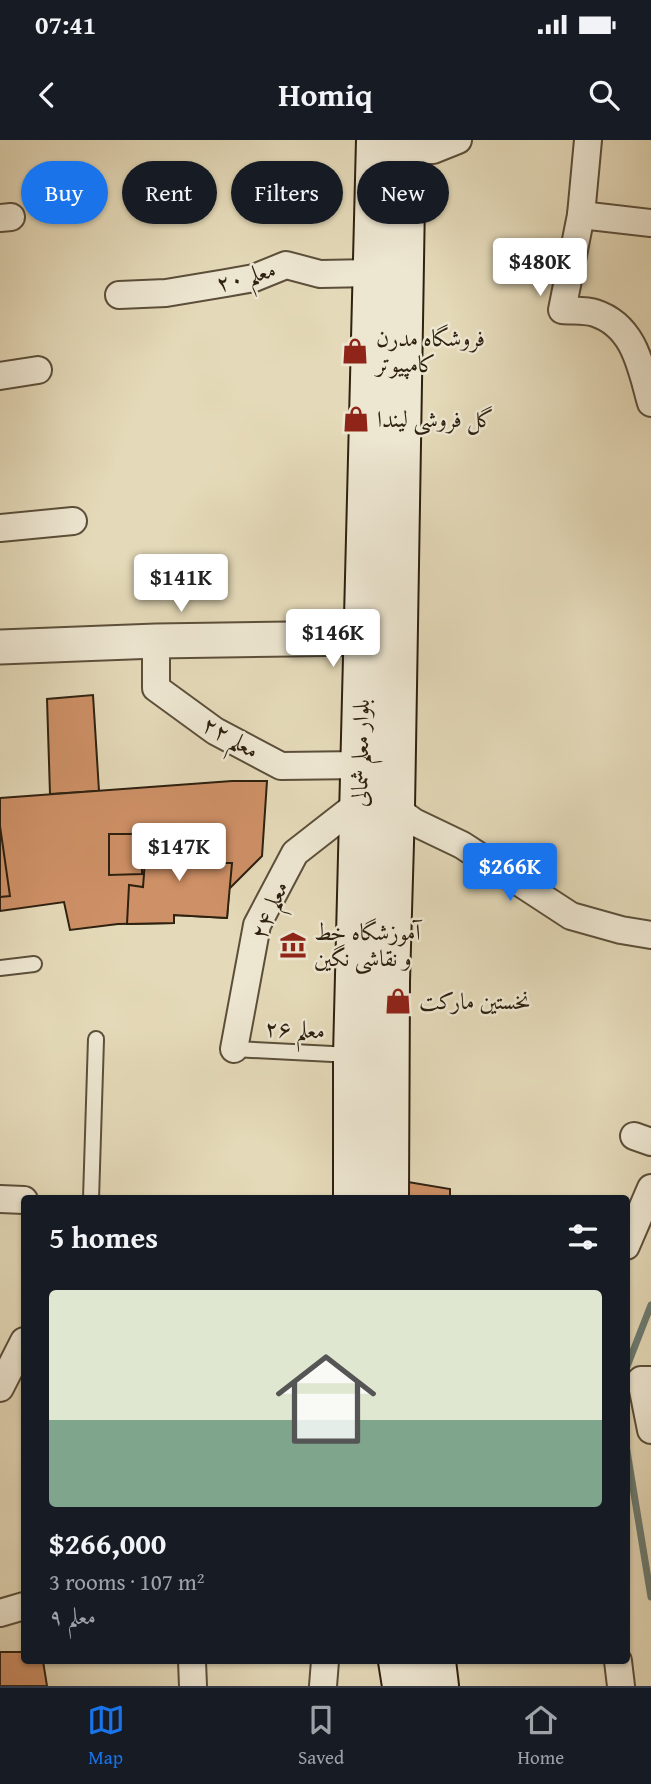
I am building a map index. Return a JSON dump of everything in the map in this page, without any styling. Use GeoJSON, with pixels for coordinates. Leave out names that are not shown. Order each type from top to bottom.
{"type":"FeatureCollection","features":[{"type":"Feature","properties":{"kind":"main road","name":"بلوار معلم شمالی"},"geometry":{"type":"LineString","coordinates":[[377,806],[361,765],[372,273],[396,143]]}},
{"type":"Feature","properties":{"kind":"main road","name":"بلوار معلم شمالی"},"geometry":{"type":"LineString","coordinates":[[389,1195],[373,982],[396,143]]}},
{"type":"Feature","properties":{"kind":"main road","name":"بلوار معلم شمالی"},"geometry":{"type":"LineString","coordinates":[[353,1195],[353,1055],[373,982]]}},
{"type":"Feature","properties":{"kind":"main road"},"geometry":{"type":"LineString","coordinates":[[398,1664],[402,1686]]}},
{"type":"Feature","properties":{"kind":"main road"},"geometry":{"type":"LineString","coordinates":[[436,1664],[439,1686]]}},
{"type":"Feature","properties":{"kind":"street"},"geometry":{"type":"LineString","coordinates":[[396,143],[433,150],[458,140]]}},
{"type":"Feature","properties":{"kind":"street"},"geometry":{"type":"LineString","coordinates":[[587,140],[580,215],[562,310],[595,313],[618,326],[635,346],[651,402]]}},
{"type":"Feature","properties":{"kind":"street"},"geometry":{"type":"LineString","coordinates":[[580,215],[651,223]]}},
{"type":"Feature","properties":{"kind":"street"},"geometry":{"type":"LineString","coordinates":[[508,269],[571,257]]}},
{"type":"Feature","properties":{"kind":"street","name":"معلم ۲۰"},"geometry":{"type":"LineString","coordinates":[[119,295],[166,293],[254,278],[286,265],[320,274],[372,273]]}},
{"type":"Feature","properties":{"kind":"street"},"geometry":{"type":"LineString","coordinates":[[0,376],[38,370]]}},
{"type":"Feature","properties":{"kind":"street"},"geometry":{"type":"LineString","coordinates":[[0,528],[73,521]]}},
{"type":"Feature","properties":{"kind":"street"},"geometry":{"type":"LineString","coordinates":[[0,647],[156,641],[363,638]]}},
{"type":"Feature","properties":{"kind":"street","name":"معلم ۲۲"},"geometry":{"type":"LineString","coordinates":[[156,641],[156,688],[215,730],[281,766],[361,765]]}},
{"type":"Feature","properties":{"kind":"street"},"geometry":{"type":"LineString","coordinates":[[377,806],[462,845],[571,916],[651,935]]}},
{"type":"Feature","properties":{"kind":"street","name":"معلم ۲۴"},"geometry":{"type":"LineString","coordinates":[[234,1049],[257,925],[295,853],[377,806]]}},
{"type":"Feature","properties":{"kind":"street"},"geometry":{"type":"LineString","coordinates":[[630,1237],[651,1188]]}},
{"type":"Feature","properties":{"kind":"street"},"geometry":{"type":"LineString","coordinates":[[0,1199],[21,1200]]}},
{"type":"Feature","properties":{"kind":"street"},"geometry":{"type":"LineString","coordinates":[[0,1388],[21,1347]]}},
{"type":"Feature","properties":{"kind":"street"},"geometry":{"type":"LineString","coordinates":[[639,1379],[651,1430]]}},
{"type":"Feature","properties":{"kind":"street"},"geometry":{"type":"LineString","coordinates":[[0,1613],[21,1607]]}},
{"type":"Feature","properties":{"kind":"street"},"geometry":{"type":"LineString","coordinates":[[192,1664],[193,1686]]}},
{"type":"Feature","properties":{"kind":"street"},"geometry":{"type":"LineString","coordinates":[[323,1686],[325,1664]]}},
{"type":"Feature","properties":{"kind":"street"},"geometry":{"type":"LineString","coordinates":[[618,1664],[621,1686]]}},
{"type":"Feature","properties":{"kind":"lane"},"geometry":{"type":"LineString","coordinates":[[0,968],[34,964]]}},
{"type":"Feature","properties":{"kind":"lane"},"geometry":{"type":"LineString","coordinates":[[91,1195],[96,1039]]}},
{"type":"Feature","properties":{"kind":"lane","name":"معلم ۲۶"},"geometry":{"type":"LineString","coordinates":[[234,1049],[353,1055]]}},
{"type":"Feature","properties":{"kind":"building"},"geometry":{"type":"Polygon","coordinates":[[[93,695],[99,791],[50,794],[47,699],[93,695]]]}},
{"type":"Feature","properties":{"kind":"building"},"geometry":{"type":"Polygon","coordinates":[[[232,781],[267,781],[262,856],[229,889],[227,918],[174,915],[174,923],[118,924],[70,930],[64,902],[0,911],[0,798],[232,781]]]}},
{"type":"Feature","properties":{"kind":"building"},"geometry":{"type":"Polygon","coordinates":[[[0,826],[10,896],[0,897],[0,826]]]}},
{"type":"Feature","properties":{"kind":"building"},"geometry":{"type":"Polygon","coordinates":[[[147,833],[208,841],[207,855],[216,863],[232,863],[227,918],[174,915],[174,923],[127,924],[129,885],[143,887],[147,833]]]}},
{"type":"Feature","properties":{"kind":"building"},"geometry":{"type":"Polygon","coordinates":[[[109,834],[142,834],[142,874],[109,875],[109,834]]]}},
{"type":"Feature","properties":{"kind":"building"},"geometry":{"type":"Polygon","coordinates":[[[402,1181],[450,1189],[450,1195],[401,1195],[402,1181]]]}},
{"type":"Feature","properties":{"kind":"building"},"geometry":{"type":"Polygon","coordinates":[[[0,1652],[21,1652],[21,1664],[43,1664],[47,1686],[0,1686],[0,1652]]]}},
{"type":"Feature","properties":{"kind":"waterway"},"geometry":{"type":"LineString","coordinates":[[630,1359],[651,1305]]}},
{"type":"Feature","properties":{"kind":"waterway"},"geometry":{"type":"LineString","coordinates":[[630,1469],[651,1597]]}},
{"type":"Feature","properties":{"kind":"place","name":"فروشگاه مدرن کامپیوتر"},"geometry":{"type":"Point","coordinates":[355,351]}},
{"type":"Feature","properties":{"kind":"place","name":"گل فروشی لیندا"},"geometry":{"type":"Point","coordinates":[356,419]}},
{"type":"Feature","properties":{"kind":"place","name":"آموزشگاه خط و نقاشی نگین"},"geometry":{"type":"Point","coordinates":[293,945]}},
{"type":"Feature","properties":{"kind":"place","name":"نخستین مارکت"},"geometry":{"type":"Point","coordinates":[398,1001]}}]}
